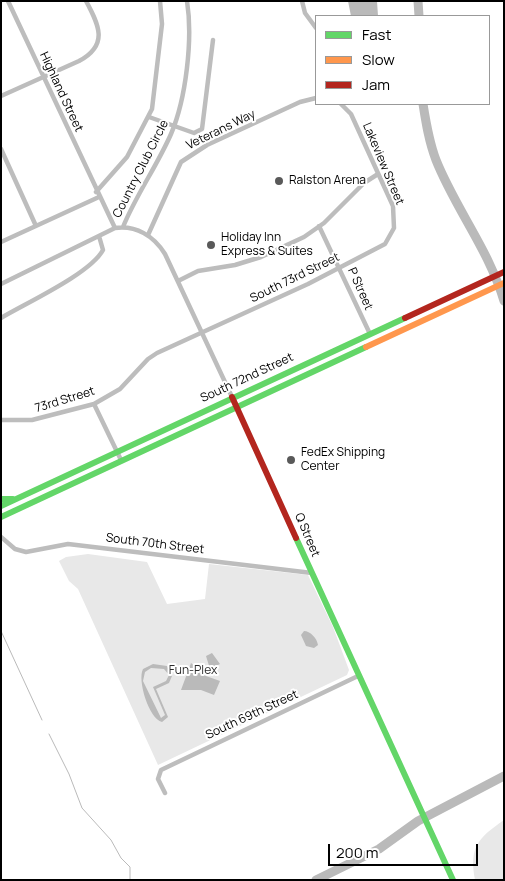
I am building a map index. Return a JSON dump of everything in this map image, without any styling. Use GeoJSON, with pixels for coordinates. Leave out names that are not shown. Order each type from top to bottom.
{"type":"FeatureCollection","features":[{"type":"Feature","properties":{"kind":"main road","name":"South 72nd Street"},"geometry":{"type":"LineString","coordinates":[[1,506],[504,272]]}},
{"type":"Feature","properties":{"kind":"main road","name":"South 72nd Street"},"geometry":{"type":"LineString","coordinates":[[1,516],[504,282]]}},
{"type":"Feature","properties":{"kind":"main road"},"geometry":{"type":"LineString","coordinates":[[334,360],[341,352],[367,339],[370,334]]}},
{"type":"Feature","properties":{"kind":"main road","name":"Q Street"},"geometry":{"type":"LineString","coordinates":[[232,397],[358,676],[453,880]]}},
{"type":"Feature","properties":{"kind":"main road"},"geometry":{"type":"LineString","coordinates":[[1,499],[16,499]]}},
{"type":"Feature","properties":{"kind":"street","name":"Highland Street"},"geometry":{"type":"LineString","coordinates":[[8,1],[96,192],[115,228]]}},
{"type":"Feature","properties":{"kind":"street"},"geometry":{"type":"LineString","coordinates":[[1,96],[87,56],[95,48],[99,31],[86,1]]}},
{"type":"Feature","properties":{"kind":"street"},"geometry":{"type":"LineString","coordinates":[[96,192],[127,157],[149,117],[154,99],[162,24],[160,1]]}},
{"type":"Feature","properties":{"kind":"street","name":"Country Club Circle"},"geometry":{"type":"LineString","coordinates":[[123,227],[174,127],[181,105],[189,28],[187,1]]}},
{"type":"Feature","properties":{"kind":"street"},"geometry":{"type":"LineString","coordinates":[[302,1],[309,20],[315,27]]}},
{"type":"Feature","properties":{"kind":"street"},"geometry":{"type":"LineString","coordinates":[[309,20],[315,20]]}},
{"type":"Feature","properties":{"kind":"street"},"geometry":{"type":"LineString","coordinates":[[149,117],[194,133],[202,129],[213,40]]}},
{"type":"Feature","properties":{"kind":"street","name":"Veterans Way"},"geometry":{"type":"LineString","coordinates":[[148,235],[181,162],[208,145],[300,102],[315,98]]}},
{"type":"Feature","properties":{"kind":"street","name":"Lakeview Street"},"geometry":{"type":"LineString","coordinates":[[342,105],[351,114],[395,217],[391,236]]}},
{"type":"Feature","properties":{"kind":"street"},"geometry":{"type":"LineString","coordinates":[[1,149],[36,226]]}},
{"type":"Feature","properties":{"kind":"street"},"geometry":{"type":"LineString","coordinates":[[178,281],[198,271],[235,265],[261,257],[304,237],[319,226],[364,182],[378,174]]}},
{"type":"Feature","properties":{"kind":"street"},"geometry":{"type":"LineString","coordinates":[[1,242],[99,198]]}},
{"type":"Feature","properties":{"kind":"street","name":"P Street"},"geometry":{"type":"LineString","coordinates":[[319,226],[370,334]]}},
{"type":"Feature","properties":{"kind":"street"},"geometry":{"type":"LineString","coordinates":[[1,284],[115,228],[123,227],[148,235]]}},
{"type":"Feature","properties":{"kind":"street","name":"Q Street"},"geometry":{"type":"LineString","coordinates":[[148,235],[161,247],[232,397]]}},
{"type":"Feature","properties":{"kind":"street"},"geometry":{"type":"LineString","coordinates":[[1,318],[62,284],[92,261],[103,250],[99,236]]}},
{"type":"Feature","properties":{"kind":"street","name":"South 73rd Street"},"geometry":{"type":"LineString","coordinates":[[202,333],[340,268],[385,244],[391,236]]}},
{"type":"Feature","properties":{"kind":"street","name":"73rd Street"},"geometry":{"type":"LineString","coordinates":[[1,420],[32,420],[94,404],[120,389],[148,359],[157,353],[202,333]]}},
{"type":"Feature","properties":{"kind":"street"},"geometry":{"type":"LineString","coordinates":[[94,404],[121,460]]}},
{"type":"Feature","properties":{"kind":"street","name":"South 70th Street"},"geometry":{"type":"LineString","coordinates":[[1,537],[16,549],[26,552],[68,544],[312,573]]}},
{"type":"Feature","properties":{"kind":"street","name":"South 69th Street"},"geometry":{"type":"LineString","coordinates":[[165,793],[158,775],[161,770],[358,676]]}},
{"type":"Feature","properties":{"kind":"green space","name":"Fun-Plex"},"geometry":{"type":"Polygon","coordinates":[[[88,554],[147,562],[167,604],[205,599],[209,564],[308,575],[333,627],[349,670],[347,675],[158,765],[78,589],[69,581],[59,561],[66,557],[88,554]]]}},
{"type":"Feature","properties":{"kind":"green space"},"geometry":{"type":"Polygon","coordinates":[[[504,820],[504,880],[475,880],[473,859],[477,844],[488,832],[504,820]]]}},
{"type":"Feature","properties":{"kind":"shaded area"},"geometry":{"type":"Polygon","coordinates":[[[348,1],[377,1],[378,15],[351,15],[348,1]]]}},
{"type":"Feature","properties":{"kind":"shaded area"},"geometry":{"type":"Polygon","coordinates":[[[304,631],[313,635],[318,645],[314,648],[306,646],[301,635],[304,631]]]}},
{"type":"Feature","properties":{"kind":"shaded area"},"geometry":{"type":"Polygon","coordinates":[[[212,653],[220,664],[210,669],[206,656],[212,653]]]}},
{"type":"Feature","properties":{"kind":"shaded area"},"geometry":{"type":"Polygon","coordinates":[[[191,663],[206,676],[220,681],[214,695],[201,690],[181,690],[191,663]]]}},
{"type":"Feature","properties":{"kind":"shaded area"},"geometry":{"type":"Polygon","coordinates":[[[153,664],[167,666],[172,676],[169,683],[156,689],[168,717],[162,722],[153,714],[145,699],[142,682],[143,669],[153,664]],[[151,668],[145,672],[143,681],[161,718],[165,715],[153,687],[166,681],[169,675],[164,669],[151,668]]]}},
{"type":"Feature","properties":{"kind":"waterway"},"geometry":{"type":"LineString","coordinates":[[418,1],[419,15]]}},
{"type":"Feature","properties":{"kind":"waterway"},"geometry":{"type":"LineString","coordinates":[[423,105],[436,160],[490,264],[504,301]]}},
{"type":"Feature","properties":{"kind":"waterway"},"geometry":{"type":"LineString","coordinates":[[1,631],[42,720]]}},
{"type":"Feature","properties":{"kind":"waterway"},"geometry":{"type":"LineString","coordinates":[[49,734],[69,774],[82,808],[111,840],[121,858],[130,867],[130,880]]}},
{"type":"Feature","properties":{"kind":"waterway"},"geometry":{"type":"LineString","coordinates":[[316,880],[379,849],[418,821],[504,776]]}},
{"type":"Feature","properties":{"kind":"traffic: fast"},"geometry":{"type":"LineString","coordinates":[[1,506],[405,318]]}},
{"type":"Feature","properties":{"kind":"traffic: fast"},"geometry":{"type":"LineString","coordinates":[[1,517],[366,347]]}},
{"type":"Feature","properties":{"kind":"traffic: fast"},"geometry":{"type":"LineString","coordinates":[[1,499],[13,499]]}},
{"type":"Feature","properties":{"kind":"traffic: fast"},"geometry":{"type":"LineString","coordinates":[[296,538],[453,880]]}},
{"type":"Feature","properties":{"kind":"traffic: slow"},"geometry":{"type":"LineString","coordinates":[[366,347],[504,283]]}},
{"type":"Feature","properties":{"kind":"traffic: jam"},"geometry":{"type":"LineString","coordinates":[[405,318],[504,272]]}},
{"type":"Feature","properties":{"kind":"traffic: jam"},"geometry":{"type":"LineString","coordinates":[[232,397],[296,538]]}},
{"type":"Feature","properties":{"kind":"place","name":"Ralston Arena"},"geometry":{"type":"Point","coordinates":[279,181]}},
{"type":"Feature","properties":{"kind":"place","name":"Holiday Inn Express & Suites"},"geometry":{"type":"Point","coordinates":[211,245]}},
{"type":"Feature","properties":{"kind":"place","name":"FedEx Shipping Center"},"geometry":{"type":"Point","coordinates":[291,460]}}]}
